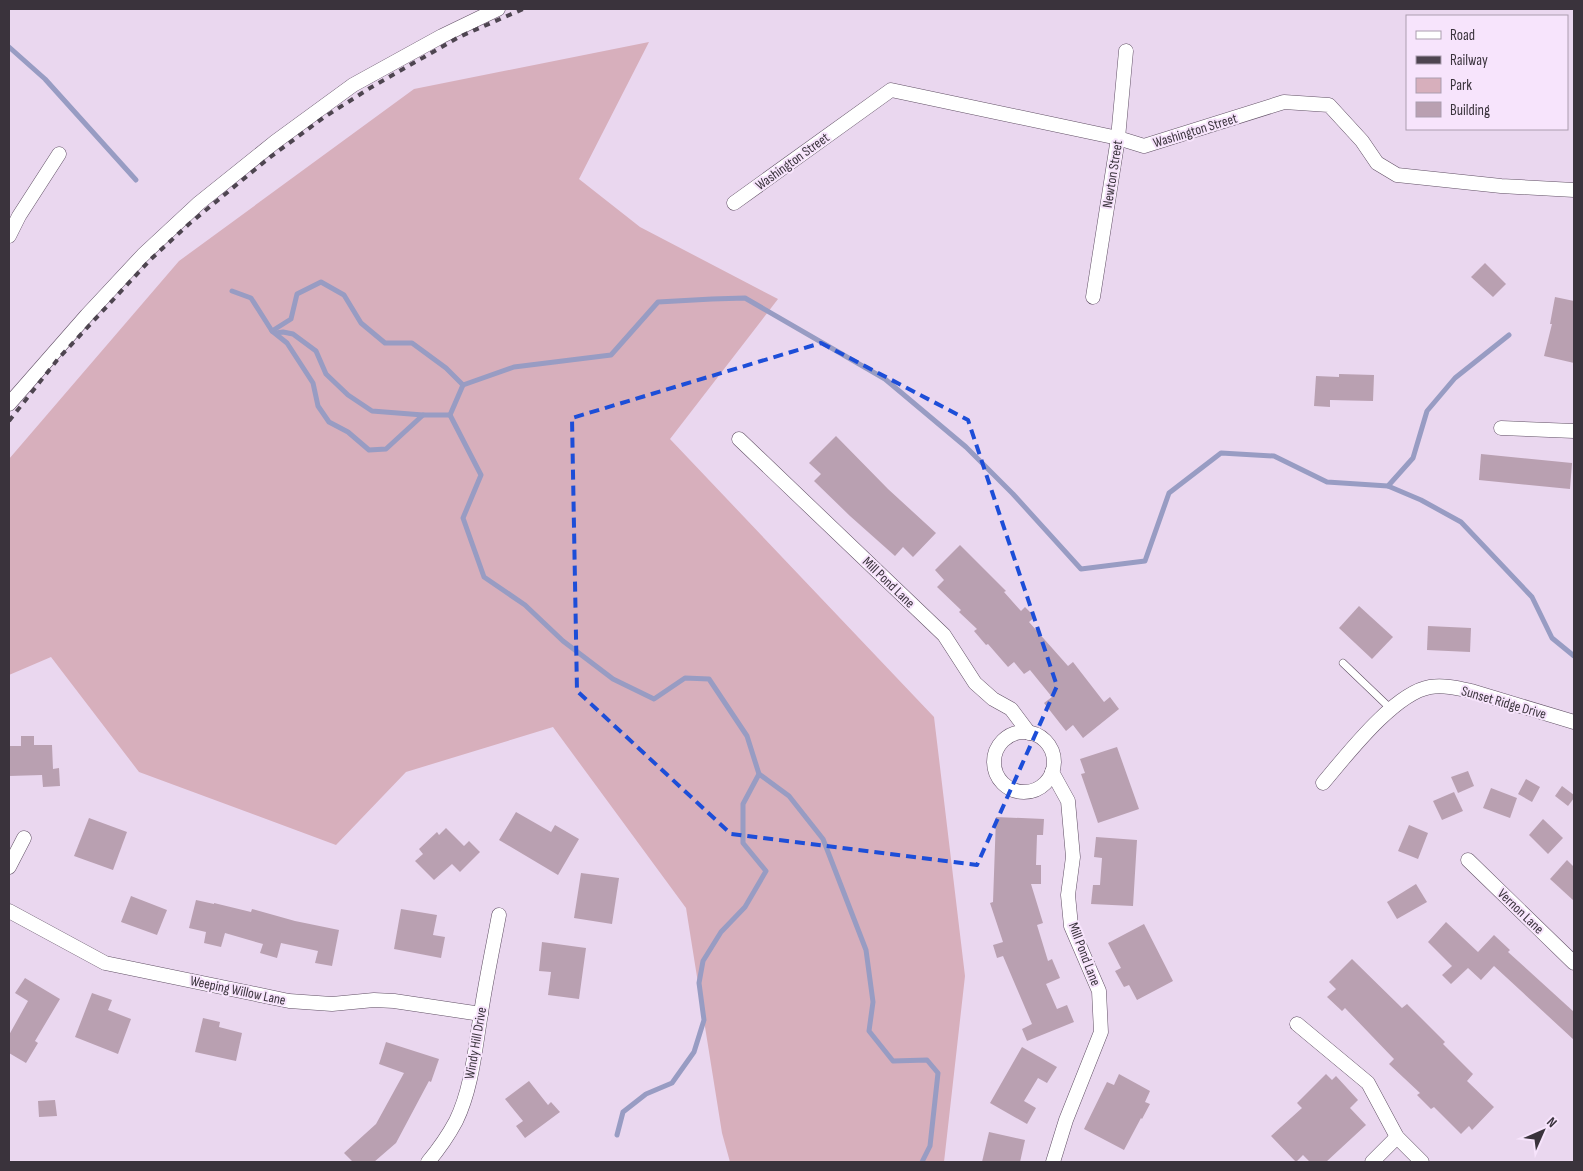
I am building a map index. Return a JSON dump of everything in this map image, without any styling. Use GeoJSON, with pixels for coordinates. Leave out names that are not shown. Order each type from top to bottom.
{"type":"FeatureCollection","features":[{"type":"Feature","properties":{"kind":"street"},"geometry":{"type":"LineString","coordinates":[[9,404],[87,315],[143,255],[199,203],[244,166],[353,85],[442,36],[498,9]]}},
{"type":"Feature","properties":{"kind":"street","name":"Newton Street"},"geometry":{"type":"LineString","coordinates":[[1093,297],[1118,138],[1126,51]]}},
{"type":"Feature","properties":{"kind":"street","name":"Washington Street"},"geometry":{"type":"LineString","coordinates":[[734,203],[891,90],[1118,138],[1144,146],[1284,102],[1329,105],[1362,141],[1378,163],[1397,175],[1493,185],[1574,190]]}},
{"type":"Feature","properties":{"kind":"street"},"geometry":{"type":"LineString","coordinates":[[9,236],[19,216],[59,154]]}},
{"type":"Feature","properties":{"kind":"street"},"geometry":{"type":"LineString","coordinates":[[1501,428],[1574,431]]}},
{"type":"Feature","properties":{"kind":"street","name":"Mill Pond Lane"},"geometry":{"type":"LineString","coordinates":[[739,439],[944,635],[976,684],[993,698],[1011,709],[1029,733],[1037,735],[1050,747],[1054,764],[1052,772],[1068,801],[1073,857],[1068,894],[1071,926],[1099,991],[1101,1032],[1066,1120],[1052,1162]]}},
{"type":"Feature","properties":{"kind":"street","name":"Sunset Ridge Drive"},"geometry":{"type":"LineString","coordinates":[[1323,783],[1365,735],[1392,709],[1414,693],[1428,687],[1455,687],[1574,722]]}},
{"type":"Feature","properties":{"kind":"street"},"geometry":{"type":"LineString","coordinates":[[1029,733],[1019,733],[1010,736],[1002,742],[994,759],[998,778],[1004,785],[1013,790],[1022,792],[1032,791],[1047,781],[1052,772]]}},
{"type":"Feature","properties":{"kind":"street"},"geometry":{"type":"LineString","coordinates":[[9,867],[24,838]]}},
{"type":"Feature","properties":{"kind":"street","name":"Vernon Lane"},"geometry":{"type":"LineString","coordinates":[[1468,860],[1574,963]]}},
{"type":"Feature","properties":{"kind":"street","name":"Weeping Willow Lane"},"geometry":{"type":"LineString","coordinates":[[9,911],[105,963],[290,1000],[332,1004],[374,1000],[394,1001],[481,1014]]}},
{"type":"Feature","properties":{"kind":"street","name":"Windy Hill Drive"},"geometry":{"type":"LineString","coordinates":[[428,1162],[456,1120],[467,1089],[499,915]]}},
{"type":"Feature","properties":{"kind":"street"},"geometry":{"type":"LineString","coordinates":[[1297,1024],[1368,1084],[1397,1137],[1422,1162]]}},
{"type":"Feature","properties":{"kind":"street"},"geometry":{"type":"LineString","coordinates":[[1372,1162],[1397,1137]]}},
{"type":"Feature","properties":{"kind":"lane"},"geometry":{"type":"LineString","coordinates":[[1343,663],[1392,709]]}},
{"type":"Feature","properties":{"kind":"highlighted area"},"geometry":{"type":"Polygon","coordinates":[[[821,343],[968,420],[1057,686],[977,865],[731,834],[577,691],[572,418],[821,343]]]}},
{"type":"Feature","properties":{"kind":"green space"},"geometry":{"type":"Polygon","coordinates":[[[649,42],[579,179],[640,227],[778,299],[670,439],[934,717],[965,976],[944,1162],[730,1162],[722,1133],[686,908],[553,727],[406,772],[336,845],[139,772],[51,657],[9,675],[9,459],[179,261],[414,89],[649,42]]]}},
{"type":"Feature","properties":{"kind":"building"},"geometry":{"type":"Polygon","coordinates":[[[1485,263],[1506,284],[1493,297],[1471,277],[1485,263]]]}},
{"type":"Feature","properties":{"kind":"building"},"geometry":{"type":"Polygon","coordinates":[[[1555,297],[1574,301],[1574,363],[1544,356],[1552,324],[1550,324],[1555,297]]]}},
{"type":"Feature","properties":{"kind":"building"},"geometry":{"type":"Polygon","coordinates":[[[1339,374],[1374,375],[1373,401],[1330,400],[1330,407],[1314,406],[1316,376],[1339,377],[1339,374]]]}},
{"type":"Feature","properties":{"kind":"building"},"geometry":{"type":"Polygon","coordinates":[[[836,436],[888,489],[936,533],[913,557],[903,547],[895,556],[814,481],[821,474],[809,463],[836,436]]]}},
{"type":"Feature","properties":{"kind":"building"},"geometry":{"type":"Polygon","coordinates":[[[1481,454],[1572,463],[1570,489],[1479,480],[1481,454]]]}},
{"type":"Feature","properties":{"kind":"building"},"geometry":{"type":"Polygon","coordinates":[[[960,545],[1006,591],[1004,592],[1021,611],[1025,607],[1035,617],[1029,622],[1068,666],[1073,662],[1104,702],[1110,697],[1119,709],[1083,738],[1073,725],[1066,731],[1044,703],[1052,697],[1030,670],[1024,674],[1014,662],[1008,667],[974,631],[977,629],[959,612],[961,610],[937,587],[944,580],[935,570],[960,545]]]}},
{"type":"Feature","properties":{"kind":"building"},"geometry":{"type":"Polygon","coordinates":[[[1359,606],[1393,637],[1372,659],[1339,628],[1359,606]]]}},
{"type":"Feature","properties":{"kind":"building"},"geometry":{"type":"Polygon","coordinates":[[[1428,626],[1471,628],[1470,652],[1427,650],[1428,626]]]}},
{"type":"Feature","properties":{"kind":"building"},"geometry":{"type":"Polygon","coordinates":[[[21,736],[34,736],[34,745],[52,745],[53,769],[59,768],[60,786],[43,787],[42,775],[9,776],[9,746],[21,746],[21,736]]]}},
{"type":"Feature","properties":{"kind":"building"},"geometry":{"type":"Polygon","coordinates":[[[1117,747],[1139,809],[1098,823],[1081,774],[1085,773],[1080,759],[1117,747]]]}},
{"type":"Feature","properties":{"kind":"building"},"geometry":{"type":"Polygon","coordinates":[[[1468,771],[1474,786],[1458,793],[1451,777],[1468,771]]]}},
{"type":"Feature","properties":{"kind":"building"},"geometry":{"type":"Polygon","coordinates":[[[1526,779],[1540,787],[1532,802],[1518,794],[1526,779]]]}},
{"type":"Feature","properties":{"kind":"building"},"geometry":{"type":"Polygon","coordinates":[[[1562,786],[1574,795],[1568,806],[1555,796],[1562,786]]]}},
{"type":"Feature","properties":{"kind":"building"},"geometry":{"type":"Polygon","coordinates":[[[1491,788],[1517,798],[1510,818],[1483,808],[1491,788]]]}},
{"type":"Feature","properties":{"kind":"building"},"geometry":{"type":"Polygon","coordinates":[[[1454,792],[1463,811],[1442,820],[1433,801],[1454,792]]]}},
{"type":"Feature","properties":{"kind":"building"},"geometry":{"type":"Polygon","coordinates":[[[516,812],[551,832],[555,825],[579,839],[558,875],[499,840],[516,812]]]}},
{"type":"Feature","properties":{"kind":"building"},"geometry":{"type":"Polygon","coordinates":[[[996,817],[1044,819],[1043,835],[1037,835],[1036,865],[1041,865],[1041,884],[1031,884],[1043,923],[1037,925],[1048,961],[1052,959],[1060,978],[1046,984],[1057,1009],[1067,1005],[1074,1022],[1027,1041],[1022,1029],[1032,1024],[1003,956],[997,958],[993,945],[1003,942],[990,903],[993,902],[996,817]]]}},
{"type":"Feature","properties":{"kind":"building"},"geometry":{"type":"Polygon","coordinates":[[[89,818],[127,832],[113,870],[74,856],[89,818]]]}},
{"type":"Feature","properties":{"kind":"building"},"geometry":{"type":"Polygon","coordinates":[[[1543,819],[1563,838],[1548,854],[1529,835],[1543,819]]]}},
{"type":"Feature","properties":{"kind":"building"},"geometry":{"type":"Polygon","coordinates":[[[1409,825],[1428,833],[1418,859],[1398,851],[1409,825]]]}},
{"type":"Feature","properties":{"kind":"building"},"geometry":{"type":"Polygon","coordinates":[[[446,828],[464,846],[469,841],[480,852],[460,872],[452,864],[434,880],[415,861],[423,854],[419,849],[437,832],[439,835],[446,828]]]}},
{"type":"Feature","properties":{"kind":"building"},"geometry":{"type":"Polygon","coordinates":[[[1096,837],[1137,840],[1133,906],[1091,904],[1093,885],[1100,885],[1102,858],[1094,857],[1096,837]]]}},
{"type":"Feature","properties":{"kind":"building"},"geometry":{"type":"Polygon","coordinates":[[[1567,860],[1574,867],[1574,901],[1550,879],[1567,860]]]}},
{"type":"Feature","properties":{"kind":"building"},"geometry":{"type":"Polygon","coordinates":[[[581,873],[619,878],[612,924],[574,918],[581,873]]]}},
{"type":"Feature","properties":{"kind":"building"},"geometry":{"type":"Polygon","coordinates":[[[1416,884],[1427,902],[1397,919],[1387,902],[1416,884]]]}},
{"type":"Feature","properties":{"kind":"building"},"geometry":{"type":"Polygon","coordinates":[[[131,896],[167,910],[157,935],[121,922],[131,896]]]}},
{"type":"Feature","properties":{"kind":"building"},"geometry":{"type":"Polygon","coordinates":[[[196,900],[251,912],[252,909],[295,921],[339,930],[332,966],[315,963],[318,951],[281,943],[277,958],[260,953],[263,944],[225,933],[221,947],[204,943],[206,932],[189,928],[196,900]]]}},
{"type":"Feature","properties":{"kind":"building"},"geometry":{"type":"Polygon","coordinates":[[[401,909],[437,915],[433,935],[445,937],[441,958],[394,949],[401,909]]]}},
{"type":"Feature","properties":{"kind":"building"},"geometry":{"type":"Polygon","coordinates":[[[1446,922],[1478,952],[1494,935],[1510,950],[1508,952],[1574,1012],[1574,1040],[1494,966],[1481,980],[1468,968],[1451,984],[1442,975],[1452,966],[1428,942],[1446,922]]]}},
{"type":"Feature","properties":{"kind":"building"},"geometry":{"type":"Polygon","coordinates":[[[1144,924],[1173,981],[1137,1000],[1129,985],[1124,987],[1115,971],[1121,968],[1108,943],[1144,924]]]}},
{"type":"Feature","properties":{"kind":"building"},"geometry":{"type":"Polygon","coordinates":[[[542,942],[586,948],[579,999],[548,995],[551,972],[539,971],[542,942]]]}},
{"type":"Feature","properties":{"kind":"building"},"geometry":{"type":"Polygon","coordinates":[[[1352,959],[1402,1008],[1407,1004],[1445,1042],[1443,1044],[1473,1074],[1467,1081],[1494,1107],[1472,1130],[1469,1126],[1461,1134],[1434,1107],[1431,1109],[1417,1095],[1420,1093],[1389,1064],[1394,1059],[1345,1008],[1342,1011],[1327,997],[1336,989],[1329,982],[1352,959]]]}},
{"type":"Feature","properties":{"kind":"building"},"geometry":{"type":"Polygon","coordinates":[[[25,978],[60,999],[35,1041],[38,1043],[26,1063],[9,1053],[9,1035],[28,1001],[15,993],[25,978]]]}},
{"type":"Feature","properties":{"kind":"building"},"geometry":{"type":"Polygon","coordinates":[[[92,993],[112,1000],[108,1010],[131,1019],[118,1054],[75,1037],[92,993]]]}},
{"type":"Feature","properties":{"kind":"building"},"geometry":{"type":"Polygon","coordinates":[[[203,1018],[220,1022],[219,1027],[242,1033],[236,1061],[195,1052],[203,1018]]]}},
{"type":"Feature","properties":{"kind":"building"},"geometry":{"type":"Polygon","coordinates":[[[386,1042],[439,1059],[431,1082],[429,1081],[396,1143],[374,1162],[353,1162],[344,1153],[376,1124],[404,1073],[379,1064],[386,1042]]]}},
{"type":"Feature","properties":{"kind":"building"},"geometry":{"type":"Polygon","coordinates":[[[1022,1047],[1057,1067],[1047,1083],[1038,1078],[1024,1101],[1036,1108],[1027,1124],[990,1103],[1022,1047]]]}},
{"type":"Feature","properties":{"kind":"building"},"geometry":{"type":"Polygon","coordinates":[[[1119,1074],[1150,1091],[1145,1102],[1150,1104],[1124,1150],[1084,1129],[1107,1082],[1114,1085],[1119,1074]]]}},
{"type":"Feature","properties":{"kind":"building"},"geometry":{"type":"Polygon","coordinates":[[[1326,1074],[1332,1080],[1336,1076],[1358,1100],[1350,1108],[1366,1125],[1326,1162],[1310,1162],[1303,1155],[1296,1162],[1271,1136],[1302,1108],[1297,1103],[1326,1074]]]}},
{"type":"Feature","properties":{"kind":"building"},"geometry":{"type":"Polygon","coordinates":[[[529,1081],[548,1105],[551,1102],[560,1112],[525,1138],[516,1126],[523,1121],[505,1099],[529,1081]]]}},
{"type":"Feature","properties":{"kind":"building"},"geometry":{"type":"Polygon","coordinates":[[[55,1100],[57,1116],[39,1117],[38,1101],[55,1100]]]}},
{"type":"Feature","properties":{"kind":"building"},"geometry":{"type":"Polygon","coordinates":[[[989,1132],[1025,1140],[1020,1162],[982,1162],[989,1132]]]}},
{"type":"Feature","properties":{"kind":"waterway"},"geometry":{"type":"LineString","coordinates":[[9,47],[45,79],[136,180]]}},
{"type":"Feature","properties":{"kind":"waterway"},"geometry":{"type":"LineString","coordinates":[[232,291],[251,298],[272,331],[291,319],[297,294],[321,282],[344,295],[361,323],[385,343],[412,343],[446,368],[463,385],[450,415],[481,475],[463,518],[484,577],[525,605],[563,641],[613,679],[654,699],[685,678],[709,679],[747,736],[759,774],[789,796],[823,839],[866,950],[873,1002],[869,1031],[893,1061],[927,1060],[938,1073],[930,1146],[922,1162]]}},
{"type":"Feature","properties":{"kind":"waterway"},"geometry":{"type":"LineString","coordinates":[[463,385],[514,367],[611,355],[658,302],[745,298],[885,379],[966,447],[1013,494],[1081,569],[1145,561],[1169,493],[1221,453],[1274,456],[1327,482],[1388,486],[1413,458],[1427,411],[1455,378],[1509,335]]}},
{"type":"Feature","properties":{"kind":"waterway"},"geometry":{"type":"LineString","coordinates":[[272,331],[287,343],[313,383],[318,406],[329,422],[348,432],[369,450],[386,449],[423,415],[450,415]]}},
{"type":"Feature","properties":{"kind":"waterway"},"geometry":{"type":"LineString","coordinates":[[276,333],[293,334],[316,351],[326,374],[348,395],[372,411],[423,415]]}},
{"type":"Feature","properties":{"kind":"waterway"},"geometry":{"type":"LineString","coordinates":[[1388,486],[1421,500],[1461,522],[1532,597],[1552,638],[1574,656]]}},
{"type":"Feature","properties":{"kind":"waterway"},"geometry":{"type":"LineString","coordinates":[[617,1135],[623,1112],[646,1094],[672,1083],[694,1052],[704,1020],[699,983],[703,961],[721,932],[745,907],[766,871],[743,843],[743,804],[759,774]]}},
{"type":"Feature","properties":{"kind":"railway"},"geometry":{"type":"LineString","coordinates":[[9,421],[58,359],[151,259],[189,224],[269,158],[323,118],[370,88],[459,37],[523,9]]}}]}
